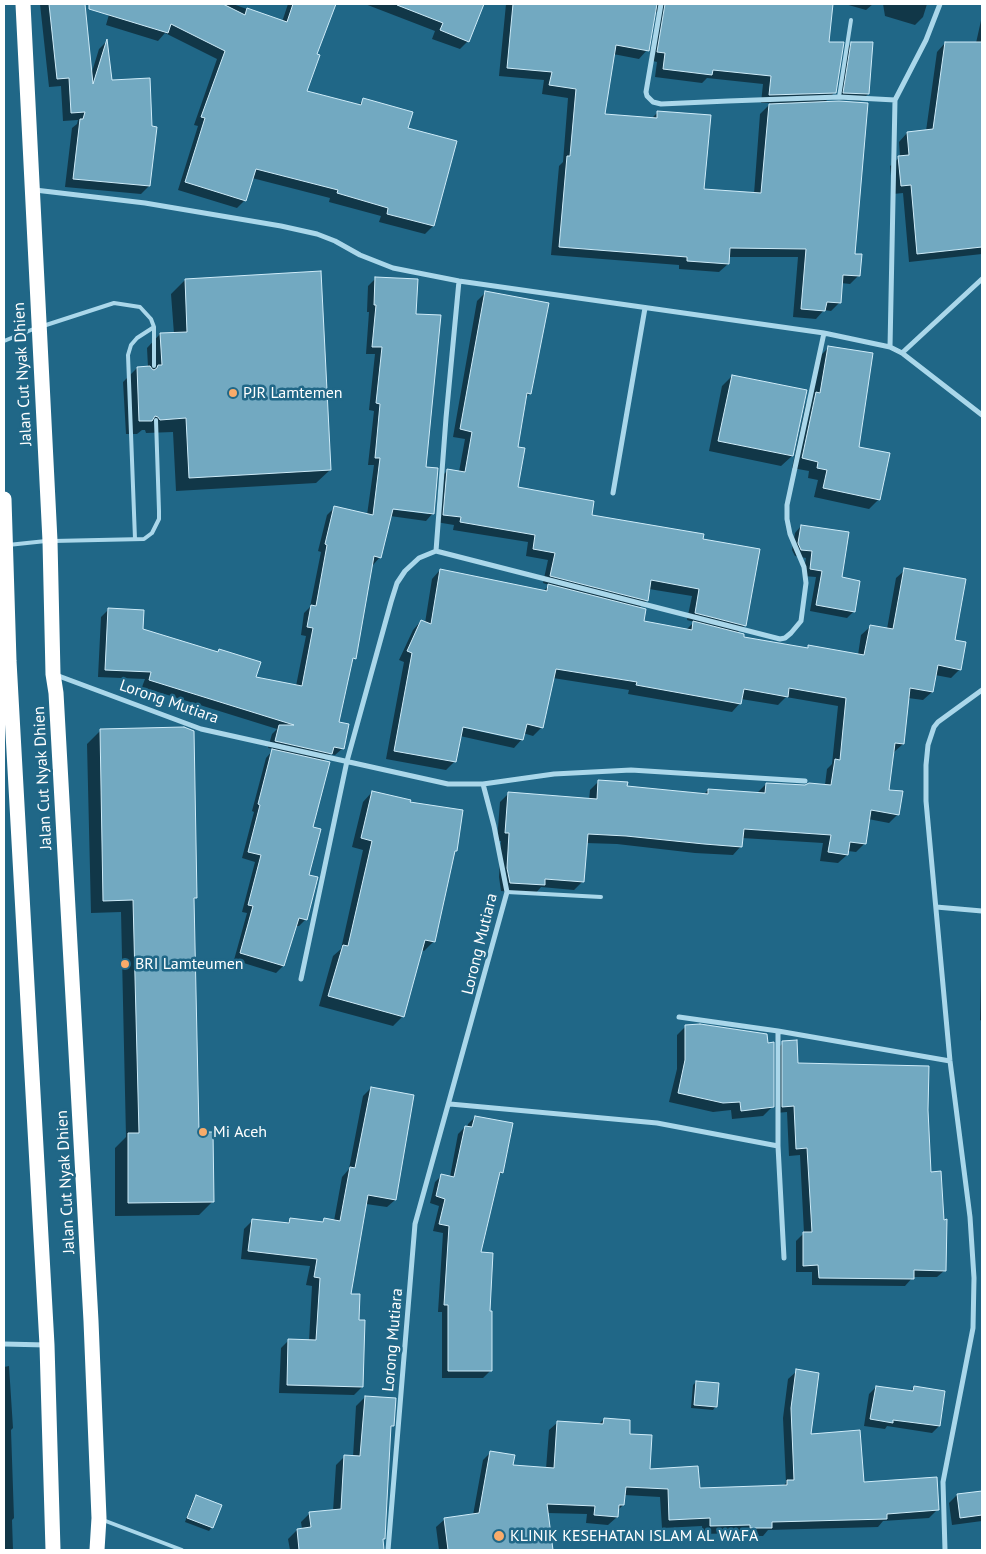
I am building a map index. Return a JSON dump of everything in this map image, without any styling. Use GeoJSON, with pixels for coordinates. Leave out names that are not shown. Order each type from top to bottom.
{"type":"FeatureCollection","features":[{"type":"Feature","properties":{"kind":"highway","name":"Jalan Cut Nyak Dhien"},"geometry":{"type":"LineString","coordinates":[[24,4],[38,327],[50,541],[53,674],[91,1321],[99,1518],[97,1550]]}},
{"type":"Feature","properties":{"kind":"highway","name":"Jalan Cut Nyak Dhien"},"geometry":{"type":"LineString","coordinates":[[4,499],[6,661],[46,1346],[53,1550]]}},
{"type":"Feature","properties":{"kind":"street"},"geometry":{"type":"LineString","coordinates":[[661,4],[646,92],[652,102],[661,104],[839,97],[895,100]]}},
{"type":"Feature","properties":{"kind":"street"},"geometry":{"type":"LineString","coordinates":[[890,347],[895,100],[926,40],[940,4]]}},
{"type":"Feature","properties":{"kind":"street"},"geometry":{"type":"LineString","coordinates":[[32,190],[145,203],[281,226],[317,234],[336,241],[369,259],[393,268],[459,281],[824,334],[890,347],[902,353],[982,415]]}},
{"type":"Feature","properties":{"kind":"street"},"geometry":{"type":"LineString","coordinates":[[902,353],[982,279]]}},
{"type":"Feature","properties":{"kind":"street"},"geometry":{"type":"LineString","coordinates":[[436,551],[459,281]]}},
{"type":"Feature","properties":{"kind":"street"},"geometry":{"type":"LineString","coordinates":[[613,493],[645,308]]}},
{"type":"Feature","properties":{"kind":"street"},"geometry":{"type":"LineString","coordinates":[[301,979],[347,761],[397,583],[412,563],[436,551],[780,639],[785,638],[801,621],[806,583],[804,567],[790,534],[787,505],[824,334]]}},
{"type":"Feature","properties":{"kind":"street","name":"Lorong Mutiara"},"geometry":{"type":"LineString","coordinates":[[53,674],[201,729],[448,784],[483,784],[494,826],[507,892],[450,1104],[415,1224],[388,1550]]}},
{"type":"Feature","properties":{"kind":"street"},"geometry":{"type":"LineString","coordinates":[[945,1550],[943,1482],[973,1328],[974,1278],[970,1217],[950,1061],[926,801],[926,766],[928,745],[934,727],[938,722],[982,690]]}},
{"type":"Feature","properties":{"kind":"street"},"geometry":{"type":"LineString","coordinates":[[483,784],[554,774],[631,770],[804,781]]}},
{"type":"Feature","properties":{"kind":"street"},"geometry":{"type":"LineString","coordinates":[[936,908],[982,912]]}},
{"type":"Feature","properties":{"kind":"street"},"geometry":{"type":"LineString","coordinates":[[679,1017],[778,1031],[950,1061]]}},
{"type":"Feature","properties":{"kind":"street"},"geometry":{"type":"LineString","coordinates":[[778,1031],[778,1146],[784,1258]]}},
{"type":"Feature","properties":{"kind":"street"},"geometry":{"type":"LineString","coordinates":[[450,1104],[657,1123],[778,1146]]}},
{"type":"Feature","properties":{"kind":"street"},"geometry":{"type":"LineString","coordinates":[[4,1344],[46,1346]]}},
{"type":"Feature","properties":{"kind":"lane"},"geometry":{"type":"LineString","coordinates":[[839,97],[851,20]]}},
{"type":"Feature","properties":{"kind":"lane"},"geometry":{"type":"LineString","coordinates":[[4,342],[38,327],[114,303],[140,307],[151,319],[154,327],[154,366]]}},
{"type":"Feature","properties":{"kind":"lane"},"geometry":{"type":"LineString","coordinates":[[135,539],[128,355],[131,345],[154,327]]}},
{"type":"Feature","properties":{"kind":"lane"},"geometry":{"type":"LineString","coordinates":[[5,545],[50,541],[144,539],[152,533],[159,519],[156,420]]}},
{"type":"Feature","properties":{"kind":"lane"},"geometry":{"type":"LineString","coordinates":[[507,892],[601,897]]}},
{"type":"Feature","properties":{"kind":"lane"},"geometry":{"type":"LineString","coordinates":[[99,1518],[182,1550]]}},
{"type":"Feature","properties":{"kind":"building"},"geometry":{"type":"Polygon","coordinates":[[[49,4],[85,4],[93,84],[107,39],[112,80],[150,78],[152,126],[157,127],[150,186],[73,179],[80,119],[83,119],[85,112],[71,113],[69,78],[57,79],[49,4]]]}},
{"type":"Feature","properties":{"kind":"building"},"geometry":{"type":"Polygon","coordinates":[[[89,4],[223,4],[245,15],[247,8],[287,22],[293,4],[336,4],[317,54],[320,55],[307,91],[361,105],[363,98],[413,112],[408,128],[457,141],[434,226],[387,214],[388,208],[337,193],[338,190],[256,169],[246,201],[185,182],[205,118],[201,117],[225,51],[171,24],[168,33],[89,9],[89,4]]]}},
{"type":"Feature","properties":{"kind":"building"},"geometry":{"type":"Polygon","coordinates":[[[397,4],[484,4],[469,42],[440,30],[443,23],[397,4]]]}},
{"type":"Feature","properties":{"kind":"building"},"geometry":{"type":"Polygon","coordinates":[[[513,4],[657,4],[649,51],[616,45],[605,114],[657,118],[657,111],[711,115],[704,189],[761,193],[769,104],[839,101],[868,103],[855,254],[862,254],[860,276],[843,275],[841,303],[827,302],[825,311],[801,309],[806,249],[730,248],[729,264],[687,261],[687,257],[559,247],[567,156],[570,156],[576,89],[549,85],[552,72],[507,68],[513,4]]]}},
{"type":"Feature","properties":{"kind":"building"},"geometry":{"type":"Polygon","coordinates":[[[665,4],[833,4],[829,42],[844,42],[836,93],[769,95],[771,76],[713,70],[712,75],[663,69],[665,53],[657,52],[665,4]]]}},
{"type":"Feature","properties":{"kind":"building"},"geometry":{"type":"Polygon","coordinates":[[[851,42],[873,42],[869,94],[843,93],[851,42]]]}},
{"type":"Feature","properties":{"kind":"building"},"geometry":{"type":"Polygon","coordinates":[[[945,42],[982,42],[982,247],[917,254],[911,185],[901,186],[898,156],[909,155],[907,132],[933,129],[945,42]]]}},
{"type":"Feature","properties":{"kind":"building","name":"PJR Lamtemen"},"geometry":{"type":"Polygon","coordinates":[[[321,271],[331,470],[189,478],[186,418],[160,420],[155,416],[152,421],[139,421],[137,367],[150,366],[154,370],[158,365],[162,365],[160,333],[187,332],[185,279],[321,271]]]}},
{"type":"Feature","properties":{"kind":"building"},"geometry":{"type":"Polygon","coordinates":[[[375,277],[418,279],[416,314],[441,315],[426,467],[438,468],[434,514],[393,509],[381,558],[374,556],[356,659],[353,658],[339,722],[349,724],[344,749],[334,747],[332,754],[275,741],[279,725],[294,725],[149,680],[151,672],[105,670],[108,608],[144,610],[143,629],[218,652],[219,649],[261,662],[256,677],[302,686],[313,628],[307,627],[311,605],[316,606],[327,545],[325,544],[334,506],[373,515],[380,458],[375,458],[380,404],[376,403],[382,347],[372,347],[376,305],[374,305],[375,277]]]}},
{"type":"Feature","properties":{"kind":"building"},"geometry":{"type":"Polygon","coordinates":[[[485,291],[549,303],[531,394],[527,393],[518,447],[525,448],[518,487],[594,501],[592,515],[704,534],[703,539],[760,549],[746,626],[695,613],[699,589],[651,580],[648,601],[550,576],[555,553],[533,549],[535,535],[460,522],[461,517],[443,515],[447,469],[465,472],[472,432],[460,429],[485,291]]]}},
{"type":"Feature","properties":{"kind":"building"},"geometry":{"type":"Polygon","coordinates":[[[828,346],[873,353],[859,447],[890,453],[880,500],[823,488],[827,470],[817,468],[818,462],[802,458],[816,392],[820,393],[828,346]]]}},
{"type":"Feature","properties":{"kind":"building"},"geometry":{"type":"Polygon","coordinates":[[[732,375],[807,390],[793,456],[718,441],[732,375]]]}},
{"type":"Feature","properties":{"kind":"building"},"geometry":{"type":"Polygon","coordinates":[[[801,525],[849,532],[842,577],[860,581],[855,612],[816,605],[822,571],[810,569],[812,551],[801,550],[798,543],[801,525]]]}},
{"type":"Feature","properties":{"kind":"building"},"geometry":{"type":"Polygon","coordinates":[[[904,568],[966,579],[955,640],[966,642],[961,670],[938,665],[933,692],[910,688],[904,744],[895,743],[889,790],[903,791],[899,815],[871,810],[866,844],[850,842],[848,855],[828,852],[831,835],[744,829],[742,847],[588,834],[584,882],[545,879],[545,885],[510,883],[507,868],[509,833],[505,833],[508,792],[597,799],[598,780],[628,782],[627,786],[708,794],[708,789],[765,793],[766,783],[831,785],[835,759],[840,760],[846,698],[789,688],[788,697],[744,689],[741,704],[636,685],[637,682],[556,669],[543,728],[527,724],[523,740],[463,727],[456,762],[394,751],[412,653],[407,651],[421,620],[431,624],[440,569],[547,591],[548,584],[646,609],[644,621],[692,630],[693,621],[744,634],[744,637],[808,648],[808,645],[864,655],[870,625],[893,629],[904,568]]]}},
{"type":"Feature","properties":{"kind":"building"},"geometry":{"type":"Polygon","coordinates":[[[184,727],[194,731],[197,898],[194,898],[199,1132],[213,1132],[214,1202],[128,1203],[128,1133],[139,1133],[133,900],[103,901],[100,729],[184,727]]]}},
{"type":"Feature","properties":{"kind":"building"},"geometry":{"type":"Polygon","coordinates":[[[272,749],[330,762],[313,827],[321,829],[309,875],[318,877],[307,920],[299,918],[284,966],[240,953],[253,906],[248,905],[261,855],[248,852],[272,749]]]}},
{"type":"Feature","properties":{"kind":"building"},"geometry":{"type":"Polygon","coordinates":[[[372,791],[411,800],[410,802],[463,810],[457,851],[455,851],[435,942],[425,940],[404,1017],[328,996],[343,945],[348,946],[372,841],[361,838],[372,791]]]}},
{"type":"Feature","properties":{"kind":"building"},"geometry":{"type":"Polygon","coordinates":[[[700,1024],[767,1034],[768,1043],[774,1042],[774,1107],[741,1111],[740,1102],[723,1103],[678,1093],[685,1060],[685,1025],[700,1024]]]}},
{"type":"Feature","properties":{"kind":"building"},"geometry":{"type":"Polygon","coordinates":[[[797,1040],[798,1063],[929,1066],[928,1110],[931,1172],[941,1171],[944,1220],[947,1219],[946,1271],[914,1270],[914,1279],[819,1278],[818,1265],[803,1266],[803,1232],[812,1232],[807,1148],[796,1149],[794,1106],[782,1107],[782,1041],[797,1040]]]}},
{"type":"Feature","properties":{"kind":"building"},"geometry":{"type":"Polygon","coordinates":[[[371,1087],[414,1095],[396,1200],[368,1195],[351,1294],[360,1294],[359,1320],[365,1320],[363,1387],[287,1385],[288,1339],[316,1340],[320,1278],[314,1277],[317,1259],[248,1251],[252,1219],[289,1223],[290,1218],[323,1222],[324,1218],[340,1221],[350,1167],[355,1168],[371,1087]]]}},
{"type":"Feature","properties":{"kind":"building"},"geometry":{"type":"Polygon","coordinates":[[[475,1116],[513,1123],[503,1173],[500,1172],[481,1252],[493,1253],[490,1311],[492,1311],[492,1371],[448,1371],[448,1305],[444,1305],[449,1226],[439,1224],[445,1199],[436,1196],[441,1174],[454,1177],[465,1126],[472,1127],[475,1116]]]}},
{"type":"Feature","properties":{"kind":"building"},"geometry":{"type":"Polygon","coordinates":[[[796,1369],[819,1373],[811,1434],[860,1430],[864,1482],[937,1477],[939,1510],[887,1514],[887,1519],[772,1522],[772,1528],[750,1528],[750,1525],[710,1526],[710,1518],[669,1520],[668,1489],[626,1487],[624,1505],[619,1505],[618,1517],[594,1515],[595,1506],[547,1504],[553,1550],[448,1550],[444,1518],[479,1513],[490,1451],[515,1455],[513,1465],[554,1468],[557,1421],[603,1424],[604,1418],[630,1420],[630,1434],[652,1435],[650,1469],[698,1466],[700,1488],[787,1485],[787,1480],[794,1480],[791,1408],[796,1369]]]}},
{"type":"Feature","properties":{"kind":"building"},"geometry":{"type":"Polygon","coordinates":[[[696,1381],[719,1383],[717,1407],[694,1405],[696,1381]]]}},
{"type":"Feature","properties":{"kind":"building"},"geometry":{"type":"Polygon","coordinates":[[[876,1386],[913,1391],[914,1386],[945,1391],[940,1426],[893,1420],[893,1423],[870,1419],[876,1386]]]}},
{"type":"Feature","properties":{"kind":"building"},"geometry":{"type":"Polygon","coordinates":[[[365,1396],[396,1398],[394,1426],[391,1426],[385,1539],[383,1539],[384,1550],[299,1550],[297,1529],[311,1527],[309,1512],[341,1509],[344,1455],[360,1456],[365,1396]]]}},
{"type":"Feature","properties":{"kind":"building"},"geometry":{"type":"Polygon","coordinates":[[[982,1491],[982,1515],[960,1518],[957,1494],[982,1491]]]}},
{"type":"Feature","properties":{"kind":"building"},"geometry":{"type":"Polygon","coordinates":[[[196,1495],[222,1505],[213,1528],[187,1518],[196,1495]]]}},
{"type":"Feature","properties":{"kind":"place","name":"PJR Lamtemen"},"geometry":{"type":"Point","coordinates":[233,393]}},
{"type":"Feature","properties":{"kind":"place","name":"BRI Lamteumen"},"geometry":{"type":"Point","coordinates":[125,964]}},
{"type":"Feature","properties":{"kind":"place","name":"Mi Aceh"},"geometry":{"type":"Point","coordinates":[203,1132]}},
{"type":"Feature","properties":{"kind":"place","name":"KLINIK KESEHATAN ISLAM AL WAFA"},"geometry":{"type":"Point","coordinates":[499,1536]}}]}
